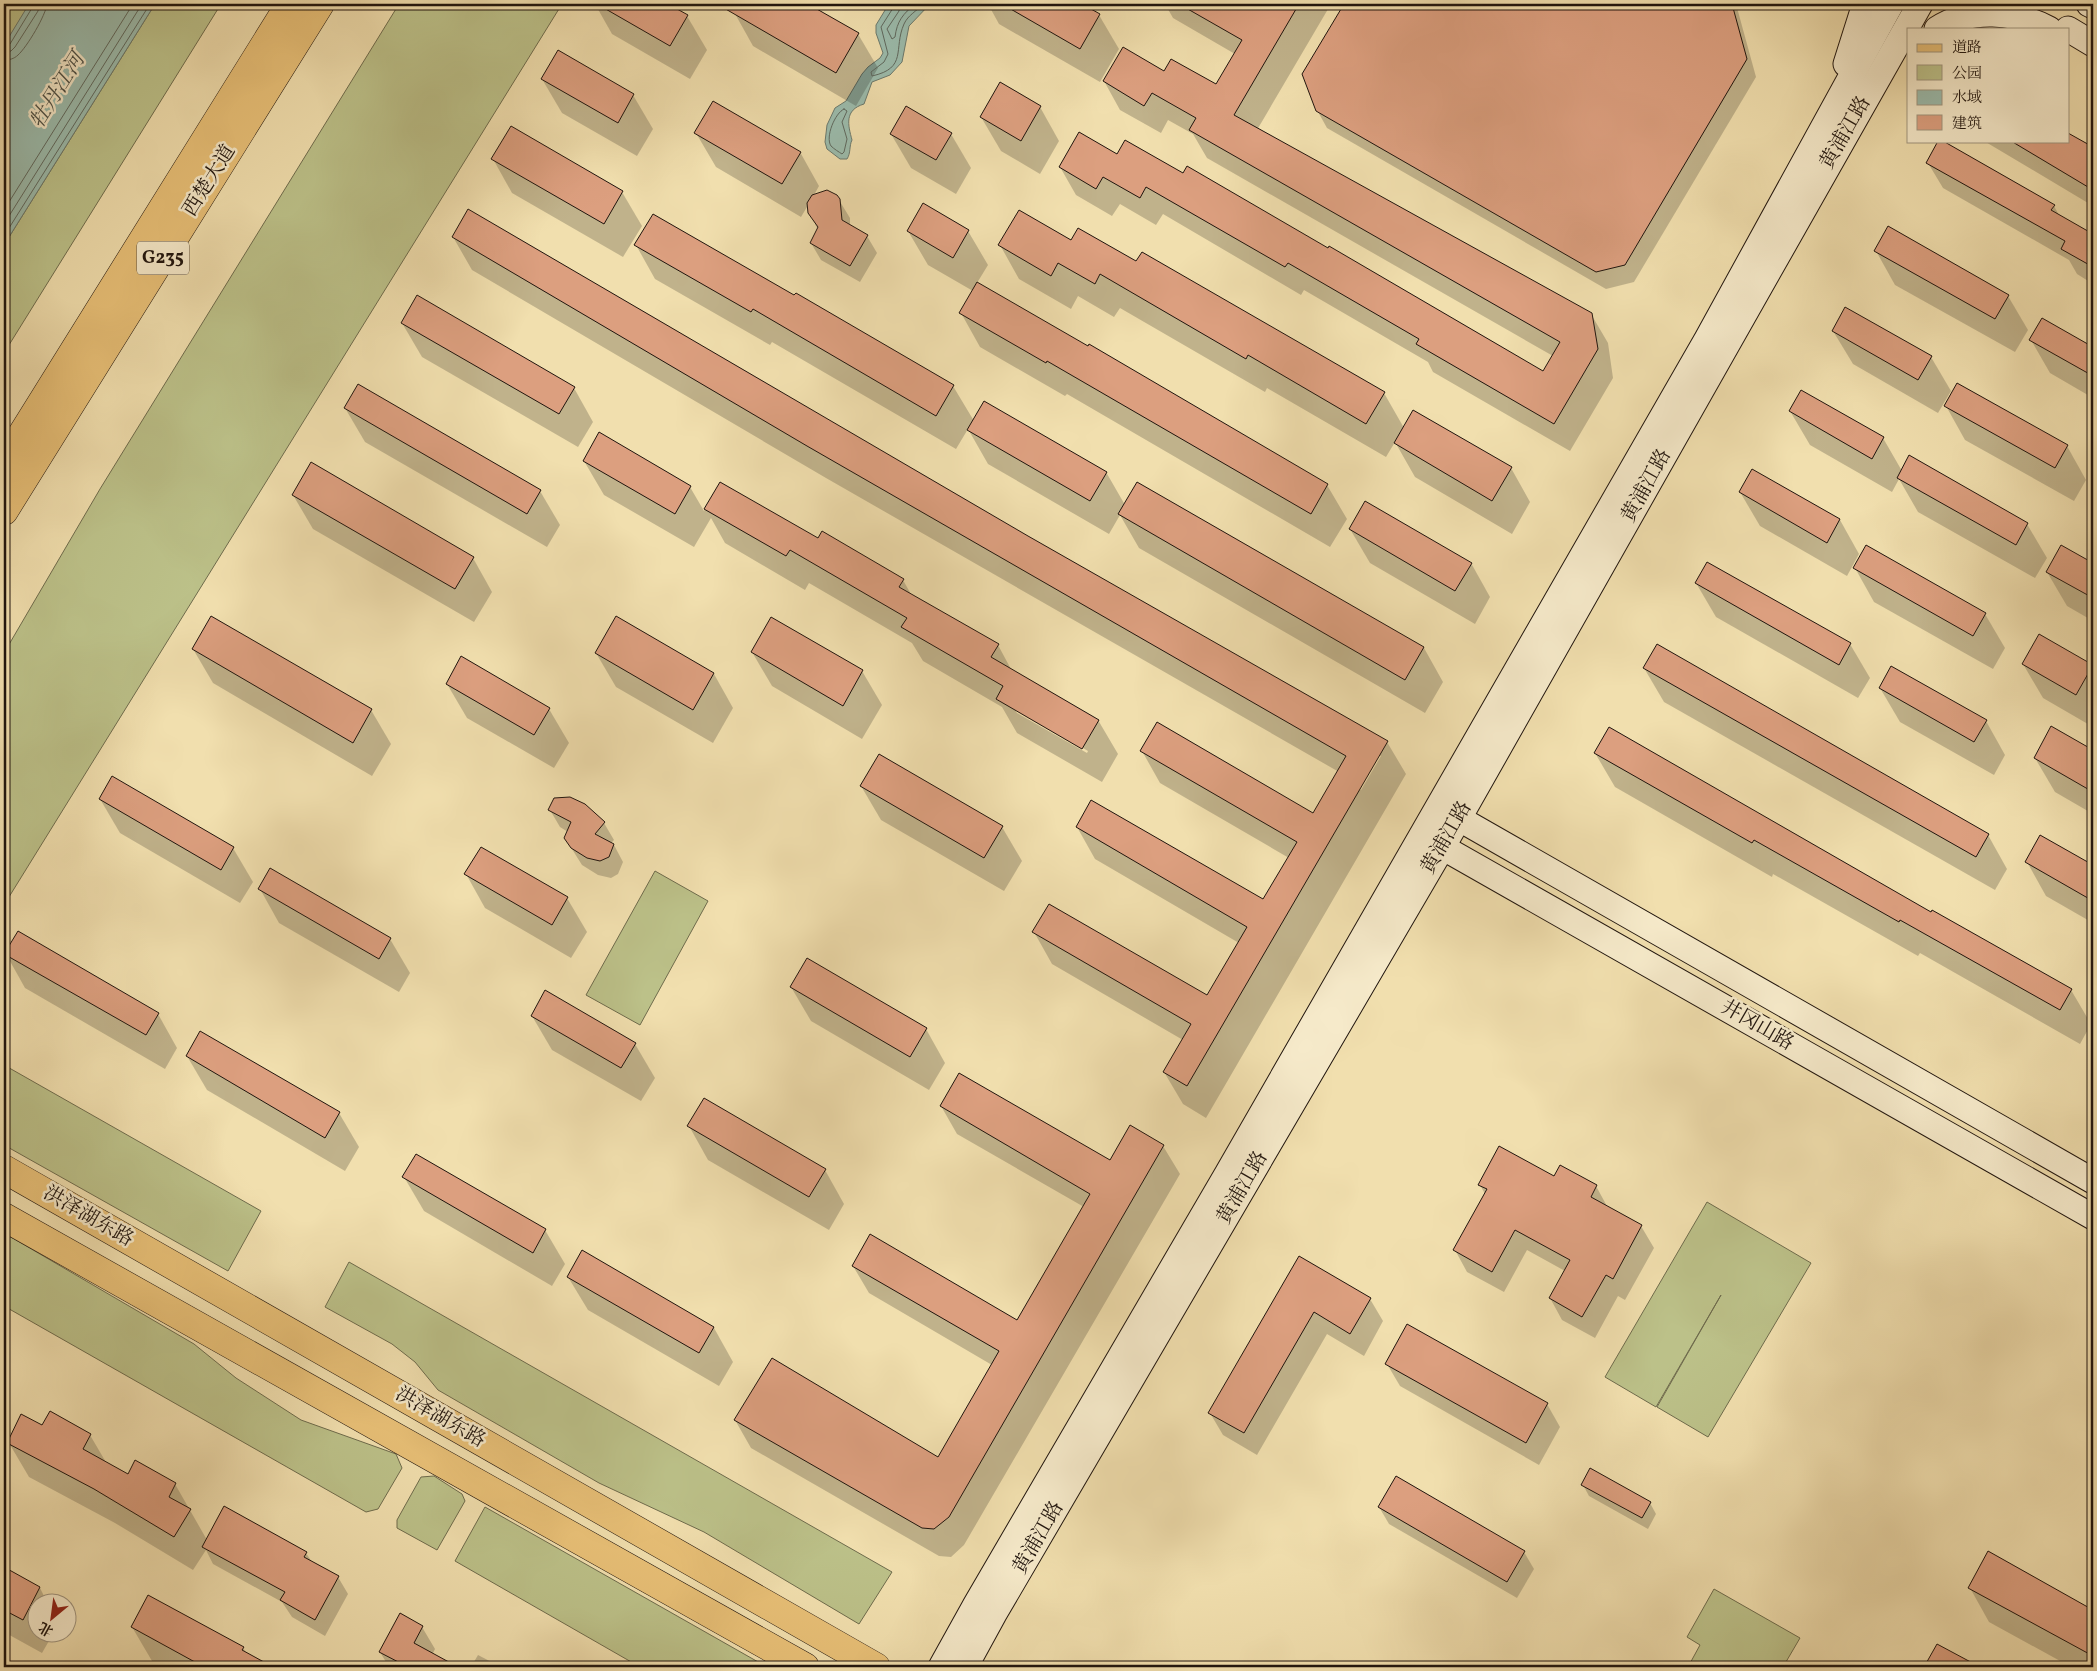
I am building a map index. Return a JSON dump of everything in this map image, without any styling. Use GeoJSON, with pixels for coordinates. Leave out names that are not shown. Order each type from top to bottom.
{"type":"FeatureCollection","features":[{"type":"Feature","properties":{"kind":"main road","name":"西楚大道"},"geometry":{"type":"LineString","coordinates":[[4,463],[290,4]]}},
{"type":"Feature","properties":{"kind":"main road","name":"西楚大道"},"geometry":{"type":"LineString","coordinates":[[4,511],[320,4]]}},
{"type":"Feature","properties":{"kind":"main road","name":"洪泽湖东路"},"geometry":{"type":"LineString","coordinates":[[4,1169],[876,1667]]}},
{"type":"Feature","properties":{"kind":"main road","name":"洪泽湖东路"},"geometry":{"type":"LineString","coordinates":[[4,1218],[805,1667]]}},
{"type":"Feature","properties":{"kind":"street"},"geometry":{"type":"LineString","coordinates":[[1842,117],[1864,4]]}},
{"type":"Feature","properties":{"kind":"street","name":"黄浦江路"},"geometry":{"type":"LineString","coordinates":[[1842,117],[1891,4]]}},
{"type":"Feature","properties":{"kind":"street","name":"黄浦江路"},"geometry":{"type":"LineString","coordinates":[[965,1667],[1432,842],[1708,336],[1842,117],[1920,4]]}},
{"type":"Feature","properties":{"kind":"street"},"geometry":{"type":"LineString","coordinates":[[2026,4],[2066,28]]}},
{"type":"Feature","properties":{"kind":"street"},"geometry":{"type":"LineString","coordinates":[[2089,4],[2093,6]]}},
{"type":"Feature","properties":{"kind":"street"},"geometry":{"type":"LineString","coordinates":[[1938,28],[1946,23],[1975,14],[1990,13],[2014,17],[2046,28]]}},
{"type":"Feature","properties":{"kind":"street"},"geometry":{"type":"LineString","coordinates":[[2070,30],[2093,44]]}},
{"type":"Feature","properties":{"kind":"street"},"geometry":{"type":"LineString","coordinates":[[2070,39],[2093,51]]}},
{"type":"Feature","properties":{"kind":"street"},"geometry":{"type":"LineString","coordinates":[[1842,117],[1907,57]]}},
{"type":"Feature","properties":{"kind":"street","name":"井冈山路"},"geometry":{"type":"LineString","coordinates":[[1448,812],[2093,1181]]}},
{"type":"Feature","properties":{"kind":"street","name":"黄浦江路"},"geometry":{"type":"LineString","coordinates":[[941,1667],[1222,1182],[1432,842]]}},
{"type":"Feature","properties":{"kind":"street","name":"井冈山路"},"geometry":{"type":"LineString","coordinates":[[1432,842],[2093,1217]]}},
{"type":"Feature","properties":{"kind":"green space"},"geometry":{"type":"Polygon","coordinates":[[[4,4],[30,4],[4,46],[4,4]]]}},
{"type":"Feature","properties":{"kind":"green space"},"geometry":{"type":"Polygon","coordinates":[[[155,4],[221,4],[4,353],[4,245],[155,4]]]}},
{"type":"Feature","properties":{"kind":"green space"},"geometry":{"type":"Polygon","coordinates":[[[399,4],[562,4],[4,905],[4,653],[100,489],[399,4]]]}},
{"type":"Feature","properties":{"kind":"green space"},"geometry":{"type":"Polygon","coordinates":[[[655,871],[708,901],[640,1025],[586,995],[655,871]]]}},
{"type":"Feature","properties":{"kind":"green space"},"geometry":{"type":"Polygon","coordinates":[[[4,1065],[261,1211],[228,1271],[4,1145],[4,1065]]]}},
{"type":"Feature","properties":{"kind":"green space"},"geometry":{"type":"Polygon","coordinates":[[[1707,1202],[1811,1263],[1708,1437],[1657,1407],[1721,1295],[1656,1407],[1605,1377],[1707,1202]]]}},
{"type":"Feature","properties":{"kind":"green space"},"geometry":{"type":"Polygon","coordinates":[[[4,1233],[194,1344],[236,1378],[301,1420],[396,1454],[402,1468],[378,1509],[366,1512],[4,1306],[4,1233]]]}},
{"type":"Feature","properties":{"kind":"green space"},"geometry":{"type":"Polygon","coordinates":[[[349,1262],[892,1572],[859,1624],[704,1532],[599,1483],[438,1390],[415,1362],[392,1344],[325,1307],[349,1262]]]}},
{"type":"Feature","properties":{"kind":"green space"},"geometry":{"type":"Polygon","coordinates":[[[434,1476],[462,1494],[465,1501],[437,1550],[397,1528],[397,1520],[421,1477],[434,1476]]]}},
{"type":"Feature","properties":{"kind":"green space"},"geometry":{"type":"Polygon","coordinates":[[[485,1507],[767,1667],[640,1667],[455,1561],[485,1507]]]}},
{"type":"Feature","properties":{"kind":"green space"},"geometry":{"type":"Polygon","coordinates":[[[1714,1589],[1800,1638],[1783,1667],[1688,1667],[1700,1645],[1687,1637],[1714,1589]]]}},
{"type":"Feature","properties":{"kind":"water","name":"牡丹江河"},"geometry":{"type":"Polygon","coordinates":[[[29,4],[155,4],[4,245],[4,45],[29,4]]]}},
{"type":"Feature","properties":{"kind":"water"},"geometry":{"type":"Polygon","coordinates":[[[895,4],[930,4],[909,26],[902,62],[890,75],[872,82],[864,104],[853,110],[850,114],[849,129],[852,140],[849,154],[847,159],[840,159],[827,149],[825,142],[827,125],[835,108],[846,101],[862,74],[883,53],[876,33],[876,25],[887,7],[895,4]]]}},
{"type":"Feature","properties":{"kind":"building"},"geometry":{"type":"Polygon","coordinates":[[[597,4],[668,4],[688,15],[670,46],[597,4]]]}},
{"type":"Feature","properties":{"kind":"building"},"geometry":{"type":"Polygon","coordinates":[[[717,4],[808,4],[859,33],[836,73],[717,4]]]}},
{"type":"Feature","properties":{"kind":"building"},"geometry":{"type":"Polygon","coordinates":[[[1002,4],[1082,4],[1100,14],[1080,49],[1002,4]]]}},
{"type":"Feature","properties":{"kind":"building"},"geometry":{"type":"Polygon","coordinates":[[[1179,4],[1299,4],[1234,115],[1592,313],[1598,349],[1554,424],[1416,344],[1419,339],[1288,263],[1285,267],[1146,187],[1140,198],[1103,177],[1096,189],[1059,167],[1079,132],[1117,154],[1125,140],[1183,173],[1187,166],[1328,248],[1329,246],[1543,371],[1560,342],[1189,130],[1196,118],[1152,93],[1144,106],[1103,81],[1123,47],[1164,71],[1171,59],[1216,84],[1242,40],[1179,4]]]}},
{"type":"Feature","properties":{"kind":"building"},"geometry":{"type":"Polygon","coordinates":[[[1344,4],[1732,4],[1747,59],[1625,265],[1596,272],[1316,111],[1302,74],[1344,4]]]}},
{"type":"Feature","properties":{"kind":"building"},"geometry":{"type":"Polygon","coordinates":[[[558,50],[634,94],[618,123],[541,79],[558,50]]]}},
{"type":"Feature","properties":{"kind":"building"},"geometry":{"type":"Polygon","coordinates":[[[1000,82],[1041,106],[1021,141],[980,117],[1000,82]]]}},
{"type":"Feature","properties":{"kind":"building"},"geometry":{"type":"Polygon","coordinates":[[[713,101],[801,152],[782,184],[694,133],[713,101]]]}},
{"type":"Feature","properties":{"kind":"building"},"geometry":{"type":"Polygon","coordinates":[[[906,106],[952,133],[936,160],[890,134],[906,106]]]}},
{"type":"Feature","properties":{"kind":"building"},"geometry":{"type":"Polygon","coordinates":[[[511,126],[623,191],[604,224],[491,159],[511,126]]]}},
{"type":"Feature","properties":{"kind":"building"},"geometry":{"type":"Polygon","coordinates":[[[2070,134],[2093,147],[2093,190],[2013,142],[2070,142],[2070,134]]]}},
{"type":"Feature","properties":{"kind":"building"},"geometry":{"type":"Polygon","coordinates":[[[1937,142],[1945,142],[2055,205],[2051,210],[2093,234],[2093,267],[2061,249],[2065,241],[1926,163],[1937,142]]]}},
{"type":"Feature","properties":{"kind":"building"},"geometry":{"type":"Polygon","coordinates":[[[827,190],[837,195],[840,199],[842,220],[868,235],[850,266],[810,243],[818,227],[808,213],[807,203],[812,195],[827,190]]]}},
{"type":"Feature","properties":{"kind":"building"},"geometry":{"type":"Polygon","coordinates":[[[923,203],[969,230],[953,258],[907,231],[923,203]]]}},
{"type":"Feature","properties":{"kind":"building"},"geometry":{"type":"Polygon","coordinates":[[[468,209],[1028,536],[1388,741],[1187,1086],[1163,1072],[1191,1024],[1032,932],[1049,904],[1207,995],[1247,927],[1076,827],[1091,800],[1263,899],[1297,842],[1140,751],[1157,722],[1313,813],[1346,756],[807,446],[452,237],[468,209]]]}},
{"type":"Feature","properties":{"kind":"building"},"geometry":{"type":"Polygon","coordinates":[[[1019,210],[1071,240],[1078,228],[1136,261],[1142,252],[1385,392],[1366,424],[1248,355],[1246,359],[1100,274],[1095,284],[1058,263],[1051,276],[998,245],[1019,210]]]}},
{"type":"Feature","properties":{"kind":"building"},"geometry":{"type":"Polygon","coordinates":[[[653,214],[794,295],[796,293],[954,385],[936,416],[753,309],[751,312],[634,245],[653,214]]]}},
{"type":"Feature","properties":{"kind":"building"},"geometry":{"type":"Polygon","coordinates":[[[1888,226],[2009,295],[1995,319],[1874,251],[1888,226]]]}},
{"type":"Feature","properties":{"kind":"building"},"geometry":{"type":"Polygon","coordinates":[[[977,282],[1088,346],[1089,344],[1328,484],[1311,514],[1047,361],[1046,363],[959,313],[977,282]]]}},
{"type":"Feature","properties":{"kind":"building"},"geometry":{"type":"Polygon","coordinates":[[[417,295],[575,387],[559,414],[401,323],[417,295]]]}},
{"type":"Feature","properties":{"kind":"building"},"geometry":{"type":"Polygon","coordinates":[[[1845,307],[1932,356],[1918,380],[1832,331],[1845,307]]]}},
{"type":"Feature","properties":{"kind":"building"},"geometry":{"type":"Polygon","coordinates":[[[2042,318],[2093,347],[2093,376],[2029,340],[2042,318]]]}},
{"type":"Feature","properties":{"kind":"building"},"geometry":{"type":"Polygon","coordinates":[[[1957,383],[2068,445],[2055,468],[1944,406],[1957,383]]]}},
{"type":"Feature","properties":{"kind":"building"},"geometry":{"type":"Polygon","coordinates":[[[358,384],[541,490],[527,514],[344,408],[358,384]]]}},
{"type":"Feature","properties":{"kind":"building"},"geometry":{"type":"Polygon","coordinates":[[[1801,390],[1884,437],[1872,459],[1789,411],[1801,390]]]}},
{"type":"Feature","properties":{"kind":"building"},"geometry":{"type":"Polygon","coordinates":[[[984,401],[1107,472],[1090,501],[967,430],[984,401]]]}},
{"type":"Feature","properties":{"kind":"building"},"geometry":{"type":"Polygon","coordinates":[[[1413,410],[1512,467],[1492,501],[1394,443],[1413,410]]]}},
{"type":"Feature","properties":{"kind":"building"},"geometry":{"type":"Polygon","coordinates":[[[599,432],[691,486],[675,514],[583,461],[599,432]]]}},
{"type":"Feature","properties":{"kind":"building"},"geometry":{"type":"Polygon","coordinates":[[[1909,455],[2028,523],[2016,545],[1897,478],[1909,455]]]}},
{"type":"Feature","properties":{"kind":"building"},"geometry":{"type":"Polygon","coordinates":[[[311,462],[474,557],[455,589],[292,495],[311,462]]]}},
{"type":"Feature","properties":{"kind":"building"},"geometry":{"type":"Polygon","coordinates":[[[1752,469],[1840,519],[1827,543],[1739,492],[1752,469]]]}},
{"type":"Feature","properties":{"kind":"building"},"geometry":{"type":"Polygon","coordinates":[[[720,482],[818,538],[822,531],[904,579],[899,587],[999,644],[991,657],[1099,720],[1082,749],[996,699],[1003,686],[901,627],[907,618],[790,550],[786,556],[704,509],[720,482]]]}},
{"type":"Feature","properties":{"kind":"building"},"geometry":{"type":"Polygon","coordinates":[[[1137,482],[1424,647],[1405,680],[1118,514],[1137,482]]]}},
{"type":"Feature","properties":{"kind":"building"},"geometry":{"type":"Polygon","coordinates":[[[1365,501],[1472,563],[1455,591],[1349,529],[1365,501]]]}},
{"type":"Feature","properties":{"kind":"building"},"geometry":{"type":"Polygon","coordinates":[[[1866,545],[1986,613],[1973,636],[1853,568],[1866,545]]]}},
{"type":"Feature","properties":{"kind":"building"},"geometry":{"type":"Polygon","coordinates":[[[2061,545],[2093,563],[2093,598],[2046,572],[2061,545]]]}},
{"type":"Feature","properties":{"kind":"building"},"geometry":{"type":"Polygon","coordinates":[[[1707,562],[1851,643],[1839,665],[1695,583],[1707,562]]]}},
{"type":"Feature","properties":{"kind":"building"},"geometry":{"type":"Polygon","coordinates":[[[211,616],[372,709],[353,743],[192,649],[211,616]]]}},
{"type":"Feature","properties":{"kind":"building"},"geometry":{"type":"Polygon","coordinates":[[[616,616],[714,673],[693,710],[595,653],[616,616]]]}},
{"type":"Feature","properties":{"kind":"building"},"geometry":{"type":"Polygon","coordinates":[[[771,617],[863,670],[843,706],[751,652],[771,617]]]}},
{"type":"Feature","properties":{"kind":"building"},"geometry":{"type":"Polygon","coordinates":[[[2039,634],[2093,665],[2076,695],[2022,664],[2039,634]]]}},
{"type":"Feature","properties":{"kind":"building"},"geometry":{"type":"Polygon","coordinates":[[[1657,644],[1989,834],[1976,857],[1643,668],[1657,644]]]}},
{"type":"Feature","properties":{"kind":"building"},"geometry":{"type":"Polygon","coordinates":[[[461,656],[550,708],[534,735],[446,684],[461,656]]]}},
{"type":"Feature","properties":{"kind":"building"},"geometry":{"type":"Polygon","coordinates":[[[1891,666],[1987,720],[1974,742],[1879,688],[1891,666]]]}},
{"type":"Feature","properties":{"kind":"building"},"geometry":{"type":"Polygon","coordinates":[[[2051,726],[2093,750],[2093,792],[2034,758],[2051,726]]]}},
{"type":"Feature","properties":{"kind":"building"},"geometry":{"type":"Polygon","coordinates":[[[1609,727],[1931,912],[1932,910],[2072,989],[2060,1010],[1754,840],[1752,843],[1594,753],[1609,727]]]}},
{"type":"Feature","properties":{"kind":"building"},"geometry":{"type":"Polygon","coordinates":[[[879,754],[1003,826],[984,858],[860,786],[879,754]]]}},
{"type":"Feature","properties":{"kind":"building"},"geometry":{"type":"Polygon","coordinates":[[[112,776],[234,847],[221,870],[99,799],[112,776]]]}},
{"type":"Feature","properties":{"kind":"building"},"geometry":{"type":"Polygon","coordinates":[[[570,797],[585,804],[605,822],[595,834],[614,844],[609,857],[600,861],[587,858],[571,848],[564,838],[571,822],[548,810],[554,798],[570,797]]]}},
{"type":"Feature","properties":{"kind":"building"},"geometry":{"type":"Polygon","coordinates":[[[2040,835],[2093,865],[2093,901],[2025,862],[2040,835]]]}},
{"type":"Feature","properties":{"kind":"building"},"geometry":{"type":"Polygon","coordinates":[[[481,847],[568,897],[552,925],[464,874],[481,847]]]}},
{"type":"Feature","properties":{"kind":"building"},"geometry":{"type":"Polygon","coordinates":[[[270,868],[391,938],[379,959],[258,889],[270,868]]]}},
{"type":"Feature","properties":{"kind":"building"},"geometry":{"type":"Polygon","coordinates":[[[18,931],[159,1013],[146,1035],[4,954],[18,931]]]}},
{"type":"Feature","properties":{"kind":"building"},"geometry":{"type":"Polygon","coordinates":[[[807,958],[927,1028],[910,1057],[790,987],[807,958]]]}},
{"type":"Feature","properties":{"kind":"building"},"geometry":{"type":"Polygon","coordinates":[[[545,990],[636,1043],[621,1068],[531,1016],[545,990]]]}},
{"type":"Feature","properties":{"kind":"building"},"geometry":{"type":"Polygon","coordinates":[[[200,1031],[340,1112],[325,1138],[186,1056],[200,1031]]]}},
{"type":"Feature","properties":{"kind":"building"},"geometry":{"type":"Polygon","coordinates":[[[959,1073],[1110,1160],[1130,1125],[1164,1145],[949,1517],[934,1529],[922,1528],[734,1420],[772,1358],[938,1457],[999,1351],[852,1266],[870,1234],[1017,1320],[1090,1194],[940,1106],[959,1073]]]}},
{"type":"Feature","properties":{"kind":"building"},"geometry":{"type":"Polygon","coordinates":[[[704,1098],[826,1169],[809,1197],[687,1126],[704,1098]]]}},
{"type":"Feature","properties":{"kind":"building"},"geometry":{"type":"Polygon","coordinates":[[[1499,1146],[1554,1176],[1560,1165],[1597,1185],[1591,1197],[1642,1225],[1613,1279],[1606,1275],[1582,1317],[1549,1298],[1570,1260],[1515,1230],[1492,1272],[1453,1250],[1487,1189],[1478,1185],[1499,1146]]]}},
{"type":"Feature","properties":{"kind":"building"},"geometry":{"type":"Polygon","coordinates":[[[416,1154],[546,1229],[533,1253],[402,1177],[416,1154]]]}},
{"type":"Feature","properties":{"kind":"building"},"geometry":{"type":"Polygon","coordinates":[[[582,1250],[714,1327],[699,1353],[567,1277],[582,1250]]]}},
{"type":"Feature","properties":{"kind":"building"},"geometry":{"type":"Polygon","coordinates":[[[1299,1256],[1371,1298],[1350,1334],[1314,1312],[1244,1433],[1208,1413],[1299,1256]]]}},
{"type":"Feature","properties":{"kind":"building"},"geometry":{"type":"Polygon","coordinates":[[[1407,1324],[1548,1403],[1526,1443],[1385,1364],[1407,1324]]]}},
{"type":"Feature","properties":{"kind":"building"},"geometry":{"type":"Polygon","coordinates":[[[50,1411],[91,1434],[83,1449],[128,1474],[135,1460],[176,1483],[169,1497],[191,1509],[174,1537],[94,1489],[7,1443],[21,1414],[42,1425],[50,1411]]]}},
{"type":"Feature","properties":{"kind":"building"},"geometry":{"type":"Polygon","coordinates":[[[1590,1468],[1651,1502],[1642,1518],[1581,1485],[1590,1468]]]}},
{"type":"Feature","properties":{"kind":"building"},"geometry":{"type":"Polygon","coordinates":[[[1396,1476],[1525,1551],[1507,1582],[1378,1507],[1396,1476]]]}},
{"type":"Feature","properties":{"kind":"building"},"geometry":{"type":"Polygon","coordinates":[[[224,1506],[307,1552],[304,1557],[339,1576],[315,1620],[280,1600],[285,1592],[202,1547],[224,1506]]]}},
{"type":"Feature","properties":{"kind":"building"},"geometry":{"type":"Polygon","coordinates":[[[1988,1551],[2093,1610],[2093,1656],[1968,1588],[1988,1551]]]}},
{"type":"Feature","properties":{"kind":"building"},"geometry":{"type":"Polygon","coordinates":[[[4,1567],[40,1587],[36,1594],[28,1594],[28,1610],[23,1620],[4,1610],[4,1567]]]}},
{"type":"Feature","properties":{"kind":"building"},"geometry":{"type":"Polygon","coordinates":[[[148,1595],[244,1647],[242,1650],[273,1667],[204,1667],[131,1627],[148,1595]]]}},
{"type":"Feature","properties":{"kind":"building"},"geometry":{"type":"Polygon","coordinates":[[[400,1613],[423,1626],[414,1643],[458,1667],[408,1667],[379,1652],[400,1613]]]}},
{"type":"Feature","properties":{"kind":"building"},"geometry":{"type":"Polygon","coordinates":[[[1937,1644],[1980,1667],[1924,1667],[1937,1644]]]}}]}
